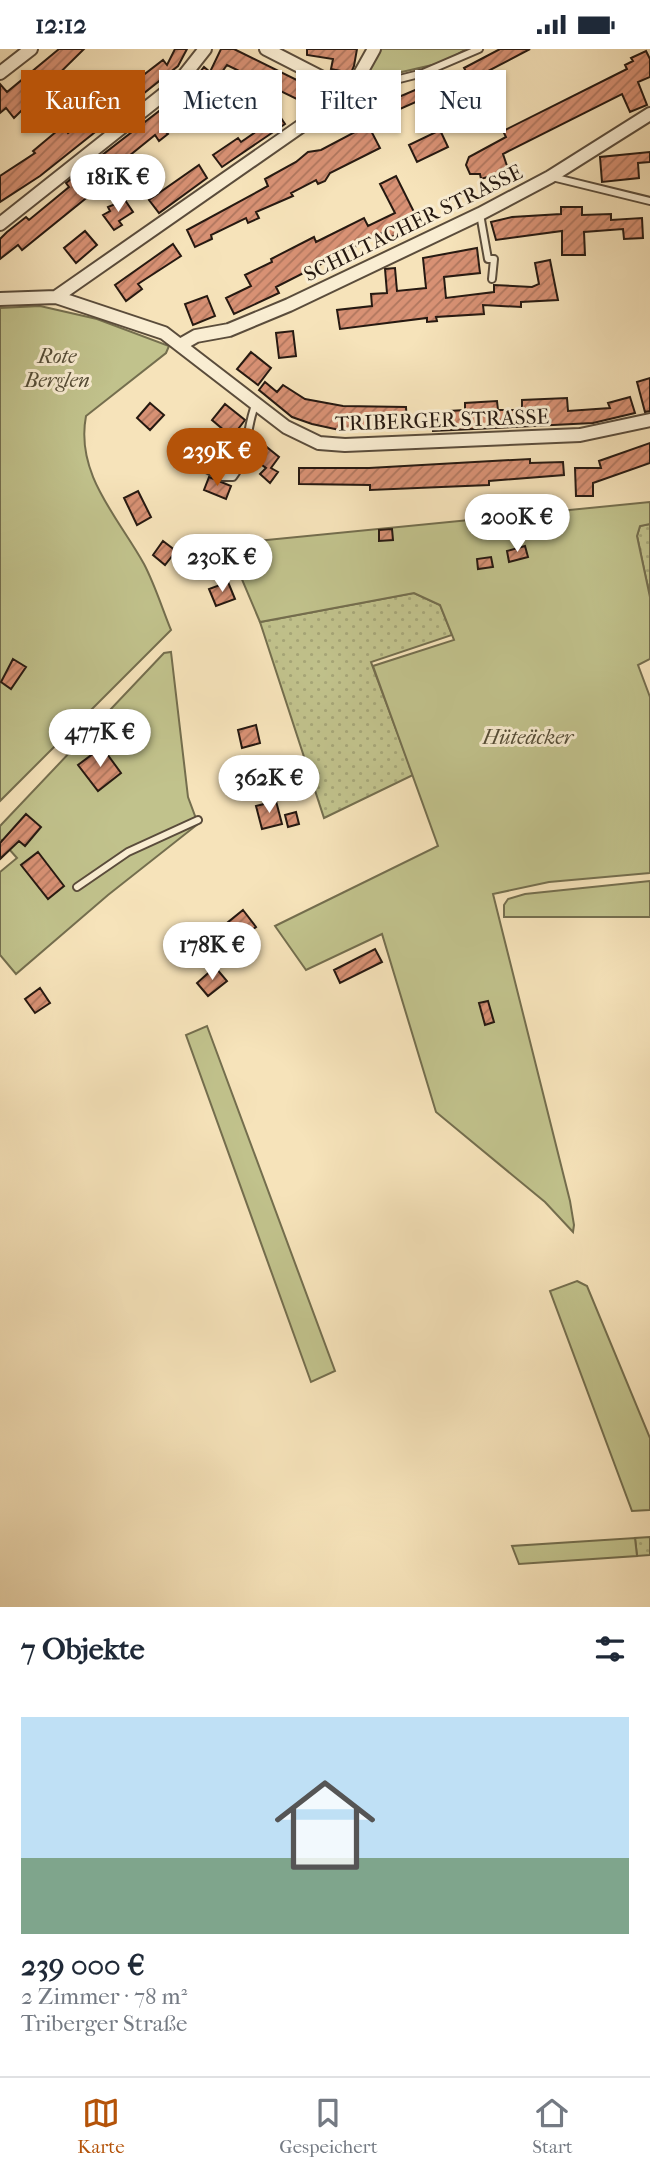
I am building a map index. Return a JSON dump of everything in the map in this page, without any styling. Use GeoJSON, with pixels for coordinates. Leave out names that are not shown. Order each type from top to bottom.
{"type":"FeatureCollection","features":[{"type":"Feature","properties":{"kind":"street"},"geometry":{"type":"LineString","coordinates":[[0,73],[31,49]]}},
{"type":"Feature","properties":{"kind":"street"},"geometry":{"type":"LineString","coordinates":[[0,223],[179,82],[205,49]]}},
{"type":"Feature","properties":{"kind":"street"},"geometry":{"type":"LineString","coordinates":[[266,49],[307,70]]}},
{"type":"Feature","properties":{"kind":"street"},"geometry":{"type":"LineString","coordinates":[[362,70],[374,49]]}},
{"type":"Feature","properties":{"kind":"street","name":"SCHILTACHER STRASSE"},"geometry":{"type":"LineString","coordinates":[[182,344],[197,336],[229,330],[289,305],[480,214],[550,177],[650,114]]}},
{"type":"Feature","properties":{"kind":"street"},"geometry":{"type":"LineString","coordinates":[[0,299],[56,297],[296,130]]}},
{"type":"Feature","properties":{"kind":"street","name":"TRIBERGER STRASSE"},"geometry":{"type":"LineString","coordinates":[[56,297],[164,333],[303,437],[318,443],[345,445],[580,435],[650,421]]}},
{"type":"Feature","properties":{"kind":"lane"},"geometry":{"type":"LineString","coordinates":[[401,79],[423,73],[479,49]]}},
{"type":"Feature","properties":{"kind":"lane"},"geometry":{"type":"LineString","coordinates":[[550,177],[650,201]]}},
{"type":"Feature","properties":{"kind":"lane"},"geometry":{"type":"LineString","coordinates":[[480,214],[488,259],[495,259],[492,279]]}},
{"type":"Feature","properties":{"kind":"lane"},"geometry":{"type":"LineString","coordinates":[[195,463],[222,477],[233,477],[244,458],[249,419],[256,402]]}},
{"type":"Feature","properties":{"kind":"lane"},"geometry":{"type":"LineString","coordinates":[[77,887],[128,852],[198,820]]}},
{"type":"Feature","properties":{"kind":"green space"},"geometry":{"type":"Polygon","coordinates":[[[380,49],[466,49],[445,62],[401,72],[401,70],[369,70],[380,49]]]}},
{"type":"Feature","properties":{"kind":"green space","name":"Rote Berglen"},"geometry":{"type":"Polygon","coordinates":[[[40,306],[97,319],[169,346],[166,353],[86,416],[84,437],[87,457],[101,494],[144,564],[171,630],[0,801],[0,308],[40,306]]]}},
{"type":"Feature","properties":{"kind":"green space","name":"Hüteäcker"},"geometry":{"type":"Polygon","coordinates":[[[650,502],[650,524],[640,526],[637,536],[650,597],[650,659],[638,665],[650,697],[650,873],[549,882],[493,894],[570,1201],[573,1232],[545,1202],[436,1112],[382,934],[306,970],[275,926],[438,846],[373,666],[454,640],[440,605],[414,593],[260,622],[227,544],[650,502]]]}},
{"type":"Feature","properties":{"kind":"green space"},"geometry":{"type":"Polygon","coordinates":[[[650,524],[650,597],[637,536],[640,526],[650,524]]]}},
{"type":"Feature","properties":{"kind":"green space"},"geometry":{"type":"Polygon","coordinates":[[[414,593],[440,605],[452,635],[371,662],[413,775],[324,818],[260,622],[414,593]]]}},
{"type":"Feature","properties":{"kind":"green space"},"geometry":{"type":"Polygon","coordinates":[[[171,652],[188,797],[198,824],[108,895],[16,974],[0,955],[0,872],[17,858],[0,839],[0,826],[164,653],[171,652]]]}},
{"type":"Feature","properties":{"kind":"green space"},"geometry":{"type":"Polygon","coordinates":[[[650,881],[650,917],[504,917],[504,905],[508,899],[525,894],[650,881]]]}},
{"type":"Feature","properties":{"kind":"green space"},"geometry":{"type":"Polygon","coordinates":[[[207,1026],[335,1371],[311,1382],[186,1035],[207,1026]]]}},
{"type":"Feature","properties":{"kind":"green space"},"geometry":{"type":"Polygon","coordinates":[[[577,1281],[587,1286],[650,1438],[650,1510],[632,1511],[550,1291],[577,1281]]]}},
{"type":"Feature","properties":{"kind":"green space"},"geometry":{"type":"Polygon","coordinates":[[[650,1537],[650,1555],[637,1556],[635,1538],[650,1537]]]}},
{"type":"Feature","properties":{"kind":"green space"},"geometry":{"type":"Polygon","coordinates":[[[635,1538],[637,1556],[519,1564],[512,1546],[635,1538]]]}},
{"type":"Feature","properties":{"kind":"building"},"geometry":{"type":"Polygon","coordinates":[[[59,49],[84,49],[63,70],[34,70],[59,49]]]}},
{"type":"Feature","properties":{"kind":"building"},"geometry":{"type":"Polygon","coordinates":[[[175,49],[187,49],[173,70],[159,70],[159,81],[145,92],[145,74],[163,60],[167,65],[175,49]]]}},
{"type":"Feature","properties":{"kind":"building"},"geometry":{"type":"Polygon","coordinates":[[[221,49],[234,49],[277,70],[237,70],[227,65],[223,70],[211,70],[221,49]]]}},
{"type":"Feature","properties":{"kind":"building"},"geometry":{"type":"Polygon","coordinates":[[[307,49],[357,49],[352,70],[331,69],[333,59],[307,55],[307,49]]]}},
{"type":"Feature","properties":{"kind":"building"},"geometry":{"type":"Polygon","coordinates":[[[500,49],[530,49],[490,70],[464,68],[500,49]]]}},
{"type":"Feature","properties":{"kind":"building"},"geometry":{"type":"Polygon","coordinates":[[[646,51],[650,59],[650,77],[638,82],[647,105],[630,112],[622,94],[503,154],[507,166],[497,174],[481,179],[480,174],[470,174],[466,165],[469,157],[506,137],[506,130],[627,69],[625,65],[633,61],[631,58],[646,51]]]}},
{"type":"Feature","properties":{"kind":"building"},"geometry":{"type":"Polygon","coordinates":[[[282,73],[296,80],[296,99],[282,92],[282,73]]]}},
{"type":"Feature","properties":{"kind":"building"},"geometry":{"type":"Polygon","coordinates":[[[21,80],[21,111],[14,118],[6,108],[0,113],[0,84],[7,92],[21,80]]]}},
{"type":"Feature","properties":{"kind":"building"},"geometry":{"type":"Polygon","coordinates":[[[415,90],[415,102],[401,109],[401,96],[415,90]]]}},
{"type":"Feature","properties":{"kind":"building"},"geometry":{"type":"Polygon","coordinates":[[[159,111],[159,133],[168,134],[159,141],[155,135],[108,173],[111,178],[22,250],[18,245],[0,259],[0,239],[7,232],[26,217],[29,220],[69,187],[66,183],[131,133],[145,133],[145,122],[159,111]]]}},
{"type":"Feature","properties":{"kind":"building"},"geometry":{"type":"Polygon","coordinates":[[[55,133],[94,133],[40,176],[0,202],[0,176],[35,153],[33,151],[55,133]]]}},
{"type":"Feature","properties":{"kind":"building"},"geometry":{"type":"Polygon","coordinates":[[[254,133],[272,133],[222,167],[213,155],[238,138],[241,142],[254,133]]]}},
{"type":"Feature","properties":{"kind":"building"},"geometry":{"type":"Polygon","coordinates":[[[353,133],[372,133],[380,148],[330,173],[325,181],[318,184],[316,180],[291,193],[293,196],[256,212],[259,218],[248,223],[246,218],[211,235],[212,239],[195,247],[187,230],[268,186],[265,179],[308,152],[321,150],[353,133]]]}},
{"type":"Feature","properties":{"kind":"building"},"geometry":{"type":"Polygon","coordinates":[[[434,133],[441,133],[448,147],[417,162],[409,145],[434,133]]]}},
{"type":"Feature","properties":{"kind":"building"},"geometry":{"type":"Polygon","coordinates":[[[650,152],[650,162],[638,163],[639,178],[602,182],[600,157],[650,152]]]}},
{"type":"Feature","properties":{"kind":"building"},"geometry":{"type":"Polygon","coordinates":[[[199,165],[207,178],[159,213],[149,200],[199,165]]]}},
{"type":"Feature","properties":{"kind":"building"},"geometry":{"type":"Polygon","coordinates":[[[396,176],[420,224],[387,239],[384,232],[276,287],[279,293],[234,314],[226,298],[251,286],[245,275],[314,237],[316,242],[364,218],[368,226],[395,213],[380,184],[396,176]]]}},
{"type":"Feature","properties":{"kind":"building"},"geometry":{"type":"Polygon","coordinates":[[[125,200],[133,212],[119,221],[122,225],[114,230],[103,215],[110,211],[108,207],[125,200]]]}},
{"type":"Feature","properties":{"kind":"building"},"geometry":{"type":"Polygon","coordinates":[[[561,207],[582,207],[582,215],[611,214],[611,220],[642,218],[643,238],[624,239],[623,229],[584,232],[585,255],[562,255],[562,231],[496,240],[491,222],[512,217],[561,214],[561,207]]]}},
{"type":"Feature","properties":{"kind":"building"},"geometry":{"type":"Polygon","coordinates":[[[85,231],[97,245],[76,263],[64,248],[85,231]]]}},
{"type":"Feature","properties":{"kind":"building"},"geometry":{"type":"Polygon","coordinates":[[[173,244],[181,256],[138,284],[142,289],[126,301],[115,285],[173,244]]]}},
{"type":"Feature","properties":{"kind":"building"},"geometry":{"type":"Polygon","coordinates":[[[477,248],[480,273],[444,277],[446,298],[494,292],[494,285],[532,287],[539,284],[535,263],[550,260],[558,300],[521,302],[521,307],[483,305],[484,314],[340,329],[337,310],[372,306],[371,294],[387,293],[385,269],[395,268],[397,291],[426,288],[423,258],[477,248]]]}},
{"type":"Feature","properties":{"kind":"building"},"geometry":{"type":"Polygon","coordinates":[[[207,296],[215,316],[193,325],[185,304],[207,296]]]}},
{"type":"Feature","properties":{"kind":"building"},"geometry":{"type":"Polygon","coordinates":[[[293,331],[296,356],[279,358],[276,333],[293,331]]]}},
{"type":"Feature","properties":{"kind":"building"},"geometry":{"type":"Polygon","coordinates":[[[251,352],[271,368],[258,385],[237,369],[251,352]]]}},
{"type":"Feature","properties":{"kind":"building"},"geometry":{"type":"Polygon","coordinates":[[[650,378],[650,411],[645,412],[637,382],[650,378]]]}},
{"type":"Feature","properties":{"kind":"building"},"geometry":{"type":"Polygon","coordinates":[[[265,382],[277,392],[283,385],[305,399],[343,406],[406,407],[407,428],[344,431],[312,424],[292,417],[259,390],[265,382]]]}},
{"type":"Feature","properties":{"kind":"building"},"geometry":{"type":"Polygon","coordinates":[[[630,397],[635,413],[593,423],[433,431],[432,412],[465,410],[465,403],[497,401],[498,410],[522,410],[522,400],[567,398],[568,411],[610,408],[608,403],[630,397]]]}},
{"type":"Feature","properties":{"kind":"building"},"geometry":{"type":"Polygon","coordinates":[[[150,403],[164,415],[150,430],[137,418],[150,403]]]}},
{"type":"Feature","properties":{"kind":"building"},"geometry":{"type":"Polygon","coordinates":[[[225,404],[245,420],[232,437],[212,420],[225,404]]]}},
{"type":"Feature","properties":{"kind":"building"},"geometry":{"type":"Polygon","coordinates":[[[223,439],[239,451],[228,471],[210,457],[223,439]]]}},
{"type":"Feature","properties":{"kind":"building"},"geometry":{"type":"Polygon","coordinates":[[[650,443],[650,463],[593,483],[593,496],[576,496],[575,468],[601,468],[599,461],[650,443]]]}},
{"type":"Feature","properties":{"kind":"building"},"geometry":{"type":"Polygon","coordinates":[[[263,444],[279,457],[271,468],[278,472],[270,483],[260,474],[266,468],[252,458],[263,444]]]}},
{"type":"Feature","properties":{"kind":"building"},"geometry":{"type":"Polygon","coordinates":[[[530,459],[530,463],[563,462],[564,475],[489,481],[489,485],[370,490],[370,485],[299,484],[299,468],[369,468],[530,459]]]}},
{"type":"Feature","properties":{"kind":"building"},"geometry":{"type":"Polygon","coordinates":[[[209,477],[231,486],[226,499],[204,490],[209,477]]]}},
{"type":"Feature","properties":{"kind":"building"},"geometry":{"type":"Polygon","coordinates":[[[138,491],[151,517],[137,525],[124,498],[138,491]]]}},
{"type":"Feature","properties":{"kind":"building"},"geometry":{"type":"Polygon","coordinates":[[[392,529],[393,540],[379,541],[379,530],[392,529]]]}},
{"type":"Feature","properties":{"kind":"building"},"geometry":{"type":"Polygon","coordinates":[[[163,541],[176,551],[165,565],[153,555],[163,541]]]}},
{"type":"Feature","properties":{"kind":"building"},"geometry":{"type":"Polygon","coordinates":[[[525,546],[528,557],[509,562],[507,551],[525,546]]]}},
{"type":"Feature","properties":{"kind":"building"},"geometry":{"type":"Polygon","coordinates":[[[491,557],[493,567],[478,569],[477,559],[491,557]]]}},
{"type":"Feature","properties":{"kind":"building"},"geometry":{"type":"Polygon","coordinates":[[[228,582],[235,599],[216,606],[209,589],[228,582]]]}},
{"type":"Feature","properties":{"kind":"building"},"geometry":{"type":"Polygon","coordinates":[[[13,659],[26,667],[11,689],[1,682],[13,659]]]}},
{"type":"Feature","properties":{"kind":"building"},"geometry":{"type":"Polygon","coordinates":[[[256,725],[260,743],[242,748],[238,730],[256,725]]]}},
{"type":"Feature","properties":{"kind":"building"},"geometry":{"type":"Polygon","coordinates":[[[102,747],[121,773],[98,791],[78,765],[102,747]]]}},
{"type":"Feature","properties":{"kind":"building"},"geometry":{"type":"Polygon","coordinates":[[[276,801],[282,824],[262,829],[256,806],[276,801]]]}},
{"type":"Feature","properties":{"kind":"building"},"geometry":{"type":"Polygon","coordinates":[[[296,812],[299,824],[288,827],[285,815],[296,812]]]}},
{"type":"Feature","properties":{"kind":"building"},"geometry":{"type":"Polygon","coordinates":[[[26,814],[41,827],[25,846],[19,841],[0,859],[0,843],[26,814]]]}},
{"type":"Feature","properties":{"kind":"building"},"geometry":{"type":"Polygon","coordinates":[[[38,852],[64,886],[48,899],[21,865],[38,852]]]}},
{"type":"Feature","properties":{"kind":"building"},"geometry":{"type":"Polygon","coordinates":[[[243,910],[256,927],[240,939],[227,923],[243,910]]]}},
{"type":"Feature","properties":{"kind":"building"},"geometry":{"type":"Polygon","coordinates":[[[375,949],[382,962],[340,983],[334,970],[375,949]]]}},
{"type":"Feature","properties":{"kind":"building"},"geometry":{"type":"Polygon","coordinates":[[[215,967],[227,981],[208,996],[197,983],[215,967]]]}},
{"type":"Feature","properties":{"kind":"building"},"geometry":{"type":"Polygon","coordinates":[[[40,988],[50,1003],[35,1013],[25,999],[40,988]]]}},
{"type":"Feature","properties":{"kind":"building"},"geometry":{"type":"Polygon","coordinates":[[[488,1001],[494,1022],[485,1025],[479,1003],[488,1001]]]}}]}
